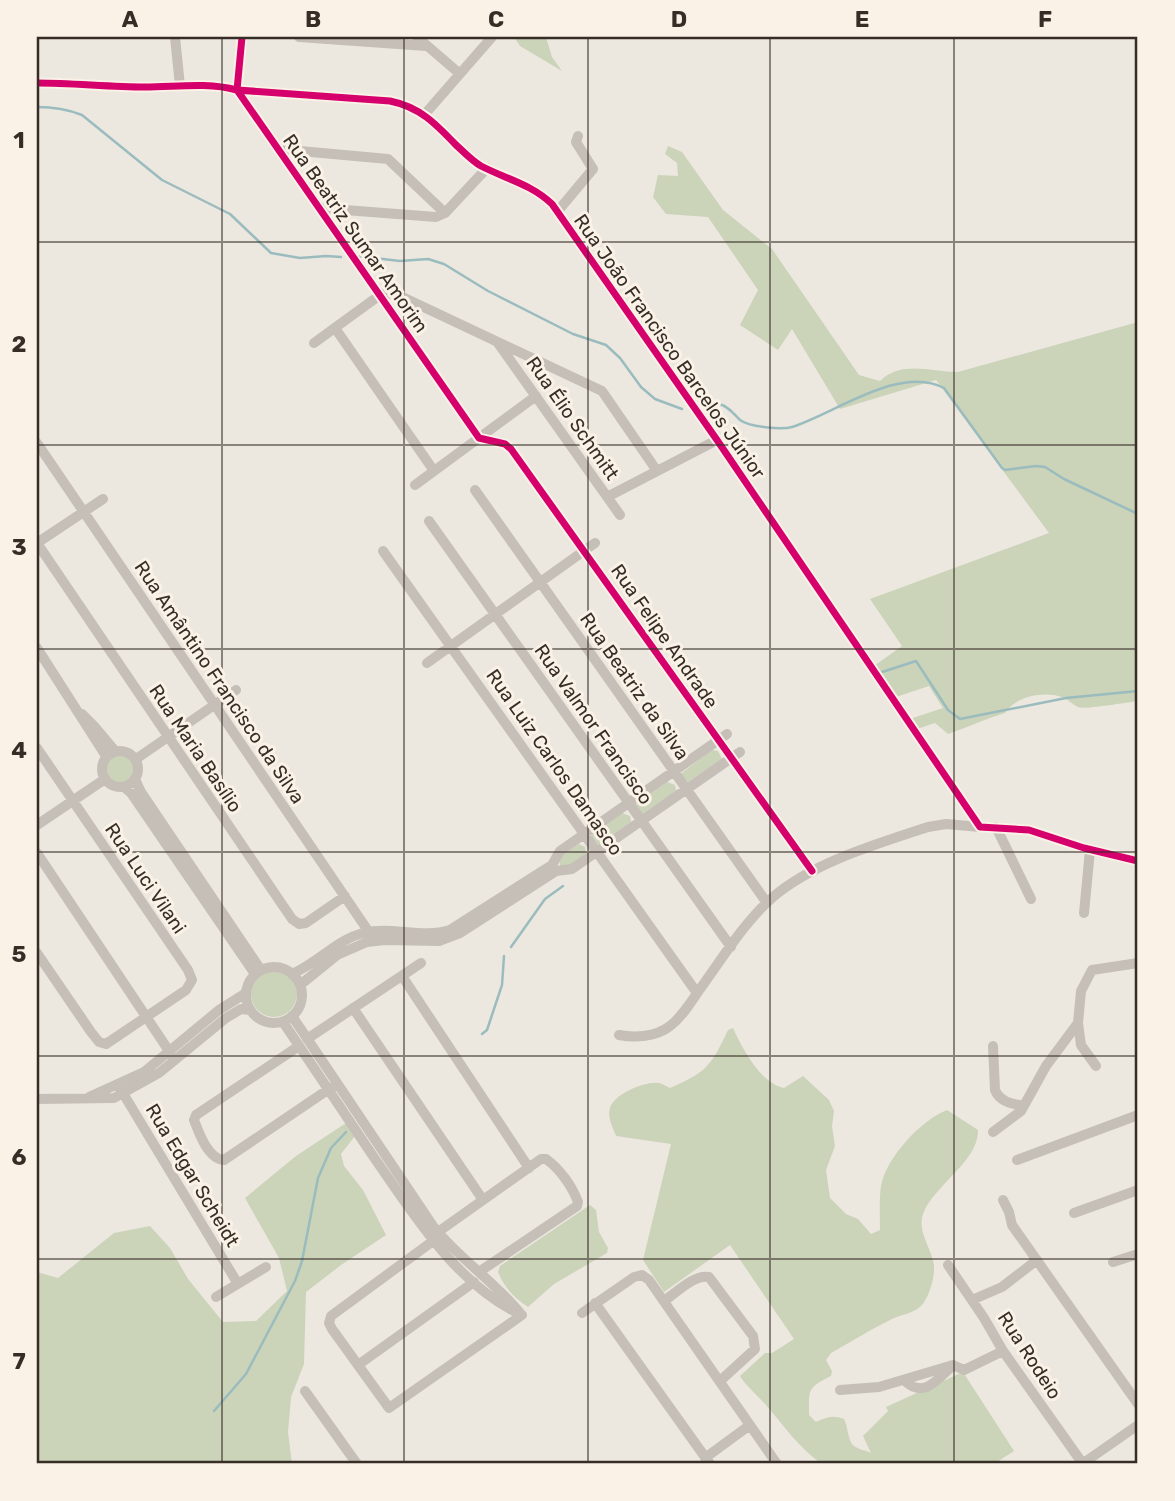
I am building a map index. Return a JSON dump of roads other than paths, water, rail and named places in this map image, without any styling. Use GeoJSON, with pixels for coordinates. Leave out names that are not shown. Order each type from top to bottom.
{"type":"FeatureCollection","features":[{"type":"Feature","properties":{"kind":"street"},"geometry":{"type":"LineString","coordinates":[[175,37],[180,86]]}},
{"type":"Feature","properties":{"kind":"street"},"geometry":{"type":"LineString","coordinates":[[237,90],[242,37]]}},
{"type":"Feature","properties":{"kind":"street"},"geometry":{"type":"LineString","coordinates":[[299,37],[426,46]]}},
{"type":"Feature","properties":{"kind":"street"},"geometry":{"type":"LineString","coordinates":[[417,37],[460,74]]}},
{"type":"Feature","properties":{"kind":"street"},"geometry":{"type":"LineString","coordinates":[[425,114],[492,37]]}},
{"type":"Feature","properties":{"kind":"street","name":"Rua João Francisco Barcelos Júnior"},"geometry":{"type":"LineString","coordinates":[[37,83],[144,87],[214,85],[237,90],[381,100],[402,104],[425,114],[470,158],[535,190],[557,212],[717,440],[980,827]]}},
{"type":"Feature","properties":{"kind":"street","name":"Rua Beatriz Sumar Amorim"},"geometry":{"type":"LineString","coordinates":[[237,90],[480,438]]}},
{"type":"Feature","properties":{"kind":"street"},"geometry":{"type":"LineString","coordinates":[[557,212],[593,169],[576,142],[578,136]]}},
{"type":"Feature","properties":{"kind":"street"},"geometry":{"type":"LineString","coordinates":[[278,149],[388,159],[445,213]]}},
{"type":"Feature","properties":{"kind":"street"},"geometry":{"type":"LineString","coordinates":[[319,208],[436,217],[445,213],[487,168]]}},
{"type":"Feature","properties":{"kind":"street"},"geometry":{"type":"LineString","coordinates":[[314,343],[380,295],[396,294],[601,391],[657,471]]}},
{"type":"Feature","properties":{"kind":"street"},"geometry":{"type":"LineString","coordinates":[[335,328],[434,471]]}},
{"type":"Feature","properties":{"kind":"street","name":"Rua Élio Schmitt"},"geometry":{"type":"LineString","coordinates":[[498,342],[620,515]]}},
{"type":"Feature","properties":{"kind":"street"},"geometry":{"type":"LineString","coordinates":[[516,368],[524,359],[532,358]]}},
{"type":"Feature","properties":{"kind":"street"},"geometry":{"type":"LineString","coordinates":[[415,485],[536,396]]}},
{"type":"Feature","properties":{"kind":"street","name":"Rua Felipe Andrade"},"geometry":{"type":"LineString","coordinates":[[480,438],[505,444],[511,449],[736,755],[812,871]]}},
{"type":"Feature","properties":{"kind":"street"},"geometry":{"type":"LineString","coordinates":[[607,497],[717,440]]}},
{"type":"Feature","properties":{"kind":"street","name":"Rua Amântino Francisco da Silva"},"geometry":{"type":"LineString","coordinates":[[37,443],[372,936]]}},
{"type":"Feature","properties":{"kind":"street","name":"Rua Beatriz da Silva"},"geometry":{"type":"LineString","coordinates":[[475,490],[767,903]]}},
{"type":"Feature","properties":{"kind":"street"},"geometry":{"type":"LineString","coordinates":[[37,543],[103,499]]}},
{"type":"Feature","properties":{"kind":"street","name":"Rua Valmor Francisco"},"geometry":{"type":"LineString","coordinates":[[429,521],[731,947]]}},
{"type":"Feature","properties":{"kind":"street","name":"Rua Maria Basílio"},"geometry":{"type":"LineString","coordinates":[[37,543],[295,923],[306,923],[345,896]]}},
{"type":"Feature","properties":{"kind":"street"},"geometry":{"type":"LineString","coordinates":[[427,663],[595,543]]}},
{"type":"Feature","properties":{"kind":"street","name":"Rua Luiz Carlos Damasco"},"geometry":{"type":"LineString","coordinates":[[383,551],[697,993]]}},
{"type":"Feature","properties":{"kind":"street"},"geometry":{"type":"LineString","coordinates":[[37,648],[111,754]]}},
{"type":"Feature","properties":{"kind":"street"},"geometry":{"type":"LineString","coordinates":[[136,759],[236,690]]}},
{"type":"Feature","properties":{"kind":"street"},"geometry":{"type":"LineString","coordinates":[[554,868],[558,853],[723,737]]}},
{"type":"Feature","properties":{"kind":"street","name":"Rua Luci Vilani"},"geometry":{"type":"LineString","coordinates":[[37,748],[192,981],[186,990],[110,1043],[99,1042],[37,953]]}},
{"type":"Feature","properties":{"kind":"street"},"geometry":{"type":"LineString","coordinates":[[124,787],[135,779],[138,769],[136,759],[126,752],[111,754],[102,768],[105,779],[113,786],[124,787],[131,793],[258,972]]}},
{"type":"Feature","properties":{"kind":"street"},"geometry":{"type":"LineString","coordinates":[[292,974],[343,942],[372,936],[432,934],[450,930],[554,868],[572,869],[736,755]]}},
{"type":"Feature","properties":{"kind":"street"},"geometry":{"type":"LineString","coordinates":[[37,825],[105,779]]}},
{"type":"Feature","properties":{"kind":"street"},"geometry":{"type":"LineString","coordinates":[[135,779],[258,972]]}},
{"type":"Feature","properties":{"kind":"street"},"geometry":{"type":"LineString","coordinates":[[619,1035],[644,1036],[669,1028],[767,903],[812,871],[928,827],[946,824],[1029,830],[1090,850],[1138,861]]}},
{"type":"Feature","properties":{"kind":"street"},"geometry":{"type":"LineString","coordinates":[[996,827],[1031,899]]}},
{"type":"Feature","properties":{"kind":"street"},"geometry":{"type":"LineString","coordinates":[[1084,913],[1090,850]]}},
{"type":"Feature","properties":{"kind":"street"},"geometry":{"type":"LineString","coordinates":[[37,853],[172,1056]]}},
{"type":"Feature","properties":{"kind":"street"},"geometry":{"type":"LineString","coordinates":[[300,985],[337,956],[372,936]]}},
{"type":"Feature","properties":{"kind":"street"},"geometry":{"type":"LineString","coordinates":[[332,1087],[220,1161],[210,1152],[194,1120],[201,1111],[421,963]]}},
{"type":"Feature","properties":{"kind":"street"},"geometry":{"type":"LineString","coordinates":[[1096,1066],[1081,1045],[1078,1023],[1082,991],[1092,970],[1138,963]]}},
{"type":"Feature","properties":{"kind":"street"},"geometry":{"type":"LineString","coordinates":[[281,967],[292,974],[300,985],[301,1002],[288,1019],[268,1023],[261,1020],[250,1010],[247,986],[258,972],[281,967]]}},
{"type":"Feature","properties":{"kind":"street"},"geometry":{"type":"LineString","coordinates":[[401,976],[529,1168]]}},
{"type":"Feature","properties":{"kind":"street"},"geometry":{"type":"LineString","coordinates":[[37,1099],[108,1100],[121,1089],[150,1079],[209,1017],[246,993]]}},
{"type":"Feature","properties":{"kind":"street"},"geometry":{"type":"LineString","coordinates":[[354,1008],[484,1200]]}},
{"type":"Feature","properties":{"kind":"street"},"geometry":{"type":"LineString","coordinates":[[172,1056],[241,1009],[250,1010]]}},
{"type":"Feature","properties":{"kind":"street"},"geometry":{"type":"LineString","coordinates":[[288,1019],[435,1236],[476,1277],[505,1308],[522,1315],[389,1408],[358,1365],[329,1323],[333,1314],[435,1236],[541,1159],[547,1159],[557,1168],[578,1202],[575,1208],[476,1277],[358,1365]]}},
{"type":"Feature","properties":{"kind":"street"},"geometry":{"type":"LineString","coordinates":[[993,1132],[1014,1118],[1024,1106],[1046,1066],[1078,1023]]}},
{"type":"Feature","properties":{"kind":"street"},"geometry":{"type":"LineString","coordinates":[[993,1045],[995,1090],[998,1096],[1012,1104],[1024,1106]]}},
{"type":"Feature","properties":{"kind":"street","name":"Rua Edgar Scheidt"},"geometry":{"type":"LineString","coordinates":[[121,1089],[238,1284]]}},
{"type":"Feature","properties":{"kind":"street"},"geometry":{"type":"LineString","coordinates":[[1017,1160],[1138,1115]]}},
{"type":"Feature","properties":{"kind":"street"},"geometry":{"type":"LineString","coordinates":[[1112,1193],[1138,1184]]}},
{"type":"Feature","properties":{"kind":"street"},"geometry":{"type":"LineString","coordinates":[[1074,1213],[1138,1190]]}},
{"type":"Feature","properties":{"kind":"street"},"geometry":{"type":"LineString","coordinates":[[1003,1200],[1012,1225],[1138,1404]]}},
{"type":"Feature","properties":{"kind":"street"},"geometry":{"type":"LineString","coordinates":[[1113,1262],[1138,1254]]}},
{"type":"Feature","properties":{"kind":"street"},"geometry":{"type":"LineString","coordinates":[[972,1300],[1002,1287],[1037,1260]]}},
{"type":"Feature","properties":{"kind":"street","name":"Rua Rodeio"},"geometry":{"type":"LineString","coordinates":[[948,1265],[1003,1351],[1082,1464]]}},
{"type":"Feature","properties":{"kind":"street"},"geometry":{"type":"LineString","coordinates":[[216,1297],[266,1267]]}},
{"type":"Feature","properties":{"kind":"street"},"geometry":{"type":"LineString","coordinates":[[582,1313],[638,1275],[649,1280],[778,1464]]}},
{"type":"Feature","properties":{"kind":"street"},"geometry":{"type":"LineString","coordinates":[[664,1301],[697,1278],[703,1275],[709,1277],[753,1336],[755,1349],[720,1381]]}},
{"type":"Feature","properties":{"kind":"street"},"geometry":{"type":"LineString","coordinates":[[595,1303],[708,1461],[750,1425]]}},
{"type":"Feature","properties":{"kind":"street"},"geometry":{"type":"LineString","coordinates":[[839,1390],[879,1387],[953,1365],[964,1370],[1003,1351]]}},
{"type":"Feature","properties":{"kind":"street"},"geometry":{"type":"LineString","coordinates":[[305,1391],[357,1464]]}},
{"type":"Feature","properties":{"kind":"street"},"geometry":{"type":"LineString","coordinates":[[1082,1464],[1138,1425]]}},
{"type":"Feature","properties":{"kind":"waterway"},"geometry":{"type":"LineString","coordinates":[[37,107],[82,115],[162,180],[230,214],[271,253],[300,258],[341,257]]}},
{"type":"Feature","properties":{"kind":"waterway"},"geometry":{"type":"LineString","coordinates":[[357,256],[400,261],[428,259],[444,264],[488,291],[573,334],[606,345],[620,358],[641,387],[655,399],[682,409]]}},
{"type":"Feature","properties":{"kind":"waterway"},"geometry":{"type":"LineString","coordinates":[[698,405],[719,404],[744,422],[787,428],[888,386],[927,382],[944,388],[1005,470],[1045,467],[1064,479],[1138,514]]}},
{"type":"Feature","properties":{"kind":"waterway"},"geometry":{"type":"LineString","coordinates":[[879,673],[916,661],[948,710],[960,719],[1066,698],[1138,691]]}},
{"type":"Feature","properties":{"kind":"waterway"},"geometry":{"type":"LineString","coordinates":[[511,947],[545,899],[563,886]]}},
{"type":"Feature","properties":{"kind":"waterway"},"geometry":{"type":"LineString","coordinates":[[482,1034],[487,1030],[502,985],[504,956]]}},
{"type":"Feature","properties":{"kind":"waterway"},"geometry":{"type":"LineString","coordinates":[[214,1411],[246,1374],[295,1281],[302,1261],[318,1178],[331,1148],[346,1132]]}}]}
